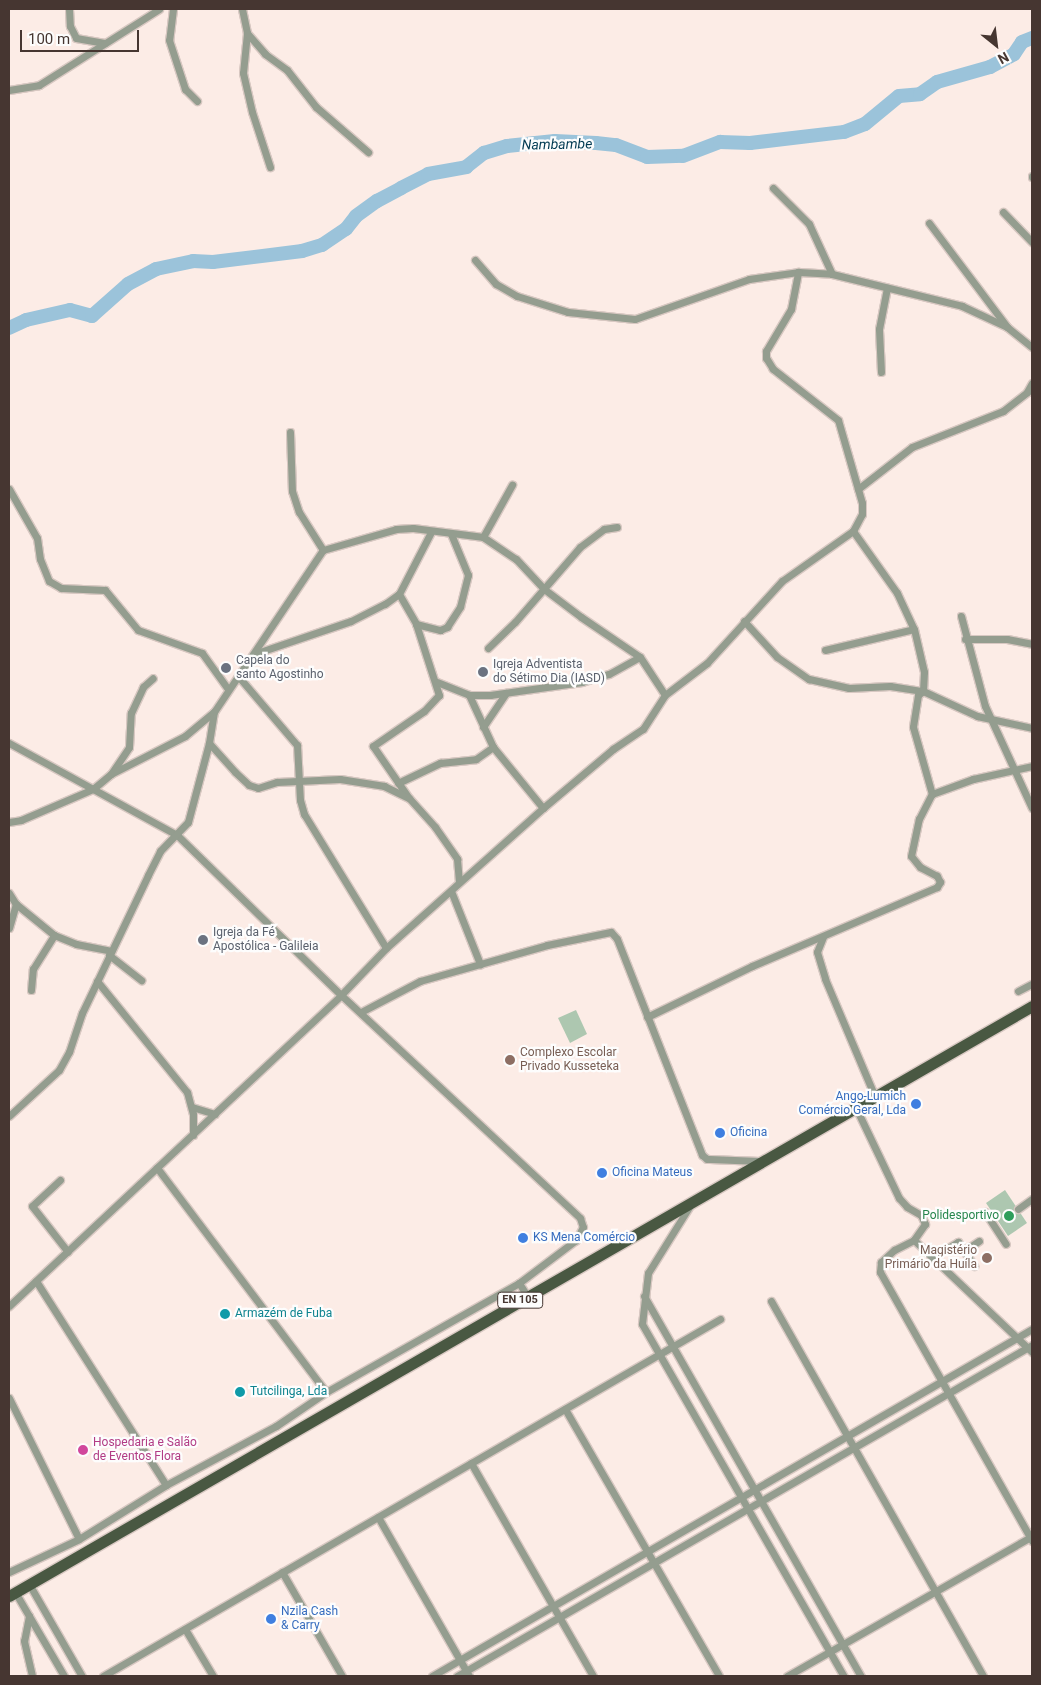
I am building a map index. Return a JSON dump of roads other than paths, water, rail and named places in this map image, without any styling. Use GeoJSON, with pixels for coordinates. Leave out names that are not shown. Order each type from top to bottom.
{"type":"FeatureCollection","features":[{"type":"Feature","properties":{"kind":"main road","name":"EN 105"},"geometry":{"type":"LineString","coordinates":[[12,1594],[1032,1006]]}},
{"type":"Feature","properties":{"kind":"street"},"geometry":{"type":"LineString","coordinates":[[69,9],[72,34],[76,38],[106,44]]}},
{"type":"Feature","properties":{"kind":"street"},"geometry":{"type":"LineString","coordinates":[[9,90],[39,85],[159,9]]}},
{"type":"Feature","properties":{"kind":"street"},"geometry":{"type":"LineString","coordinates":[[173,9],[168,31],[169,40],[185,89],[197,101]]}},
{"type":"Feature","properties":{"kind":"street"},"geometry":{"type":"LineString","coordinates":[[242,9],[247,33],[243,73],[252,112],[270,167]]}},
{"type":"Feature","properties":{"kind":"street"},"geometry":{"type":"LineString","coordinates":[[247,33],[265,54],[287,70],[316,107],[368,152]]}},
{"type":"Feature","properties":{"kind":"street"},"geometry":{"type":"LineString","coordinates":[[773,188],[809,224],[832,274]]}},
{"type":"Feature","properties":{"kind":"street"},"geometry":{"type":"LineString","coordinates":[[1003,212],[1032,242]]}},
{"type":"Feature","properties":{"kind":"street"},"geometry":{"type":"LineString","coordinates":[[929,222],[1007,327]]}},
{"type":"Feature","properties":{"kind":"street"},"geometry":{"type":"LineString","coordinates":[[475,260],[496,284],[517,296],[568,312],[635,319],[749,279],[798,272],[832,274],[962,306],[1007,327],[1032,346]]}},
{"type":"Feature","properties":{"kind":"street"},"geometry":{"type":"LineString","coordinates":[[9,1306],[341,995],[386,948],[543,808],[613,749],[643,729],[665,695],[707,663],[782,581],[853,531],[862,514],[858,490],[838,420],[773,369],[766,358],[766,351],[791,309],[798,272]]}},
{"type":"Feature","properties":{"kind":"street"},"geometry":{"type":"LineString","coordinates":[[881,372],[879,329],[887,288]]}},
{"type":"Feature","properties":{"kind":"street"},"geometry":{"type":"LineString","coordinates":[[858,490],[912,447],[1003,411],[1027,392],[1032,383]]}},
{"type":"Feature","properties":{"kind":"street"},"geometry":{"type":"LineString","coordinates":[[290,432],[292,492],[299,512],[323,550]]}},
{"type":"Feature","properties":{"kind":"street"},"geometry":{"type":"LineString","coordinates":[[483,537],[512,485]]}},
{"type":"Feature","properties":{"kind":"street"},"geometry":{"type":"LineString","coordinates":[[9,489],[38,538],[40,560],[49,581],[61,588],[105,590],[138,630],[202,654],[228,690]]}},
{"type":"Feature","properties":{"kind":"street"},"geometry":{"type":"LineString","coordinates":[[488,648],[544,589],[580,547],[604,529],[617,527]]}},
{"type":"Feature","properties":{"kind":"street"},"geometry":{"type":"LineString","coordinates":[[9,822],[21,820],[93,789],[112,774],[185,736],[214,712],[323,550],[396,529],[483,537],[516,559],[544,589],[640,656],[665,695]]}},
{"type":"Feature","properties":{"kind":"street"},"geometry":{"type":"LineString","coordinates":[[853,531],[897,594],[914,629],[924,672],[923,690],[918,695],[913,727],[932,794]]}},
{"type":"Feature","properties":{"kind":"street"},"geometry":{"type":"LineString","coordinates":[[254,654],[350,621],[399,594],[431,532]]}},
{"type":"Feature","properties":{"kind":"street"},"geometry":{"type":"LineString","coordinates":[[416,624],[440,630],[447,627],[460,607],[468,575],[451,534]]}},
{"type":"Feature","properties":{"kind":"street"},"geometry":{"type":"LineString","coordinates":[[399,594],[416,624],[436,682],[436,700],[373,746],[409,798],[435,827],[457,859],[459,882]]}},
{"type":"Feature","properties":{"kind":"street"},"geometry":{"type":"LineString","coordinates":[[961,616],[965,639],[983,698],[1032,808]]}},
{"type":"Feature","properties":{"kind":"street"},"geometry":{"type":"LineString","coordinates":[[744,621],[777,657],[809,679],[849,688],[890,686],[923,690],[958,708],[994,720],[1032,728]]}},
{"type":"Feature","properties":{"kind":"street"},"geometry":{"type":"LineString","coordinates":[[825,650],[914,629]]}},
{"type":"Feature","properties":{"kind":"street"},"geometry":{"type":"LineString","coordinates":[[965,639],[1007,639],[1032,644]]}},
{"type":"Feature","properties":{"kind":"street"},"geometry":{"type":"LineString","coordinates":[[436,682],[469,695],[506,693],[582,682],[609,674],[640,656]]}},
{"type":"Feature","properties":{"kind":"street"},"geometry":{"type":"LineString","coordinates":[[238,676],[298,745],[299,783],[304,814],[386,948]]}},
{"type":"Feature","properties":{"kind":"street"},"geometry":{"type":"LineString","coordinates":[[112,774],[129,747],[134,706],[143,687],[153,678]]}},
{"type":"Feature","properties":{"kind":"street"},"geometry":{"type":"LineString","coordinates":[[484,727],[506,693]]}},
{"type":"Feature","properties":{"kind":"street"},"geometry":{"type":"LineString","coordinates":[[469,695],[492,747],[543,808]]}},
{"type":"Feature","properties":{"kind":"street"},"geometry":{"type":"LineString","coordinates":[[9,1116],[59,1070],[97,981],[160,851],[177,835],[193,810],[209,744],[214,712]]}},
{"type":"Feature","properties":{"kind":"street"},"geometry":{"type":"LineString","coordinates":[[9,744],[177,835],[341,995],[580,1218],[583,1227],[576,1240],[519,1283],[326,1392],[276,1426],[166,1486],[79,1539],[9,1570]]}},
{"type":"Feature","properties":{"kind":"street"},"geometry":{"type":"LineString","coordinates":[[209,744],[249,785],[258,788],[277,782],[299,783],[340,779],[384,786],[409,798]]}},
{"type":"Feature","properties":{"kind":"street"},"geometry":{"type":"LineString","coordinates":[[398,783],[440,763],[476,759],[492,747]]}},
{"type":"Feature","properties":{"kind":"street"},"geometry":{"type":"LineString","coordinates":[[648,1016],[937,887],[940,882],[937,876],[920,867],[911,856],[919,819],[932,794],[973,779],[1032,766]]}},
{"type":"Feature","properties":{"kind":"street"},"geometry":{"type":"LineString","coordinates":[[451,892],[480,964]]}},
{"type":"Feature","properties":{"kind":"street"},"geometry":{"type":"LineString","coordinates":[[9,893],[13,907],[9,928]]}},
{"type":"Feature","properties":{"kind":"street"},"geometry":{"type":"LineString","coordinates":[[13,907],[54,935],[76,944],[110,953],[142,980]]}},
{"type":"Feature","properties":{"kind":"street"},"geometry":{"type":"LineString","coordinates":[[360,1012],[420,981],[480,964],[611,932],[617,939],[702,1155],[707,1159],[763,1161]]}},
{"type":"Feature","properties":{"kind":"street"},"geometry":{"type":"LineString","coordinates":[[31,990],[33,969],[54,935]]}},
{"type":"Feature","properties":{"kind":"street"},"geometry":{"type":"LineString","coordinates":[[824,936],[817,952],[825,979],[875,1097]]}},
{"type":"Feature","properties":{"kind":"street"},"geometry":{"type":"LineString","coordinates":[[97,981],[187,1092],[192,1107],[193,1134]]}},
{"type":"Feature","properties":{"kind":"street"},"geometry":{"type":"LineString","coordinates":[[1018,992],[1032,984]]}},
{"type":"Feature","properties":{"kind":"street"},"geometry":{"type":"LineString","coordinates":[[192,1107],[215,1114]]}},
{"type":"Feature","properties":{"kind":"street"},"geometry":{"type":"LineString","coordinates":[[787,1676],[1032,1538],[880,1272],[881,1262],[894,1250],[914,1240],[924,1224],[921,1214],[907,1207],[899,1198],[856,1108]]}},
{"type":"Feature","properties":{"kind":"street"},"geometry":{"type":"LineString","coordinates":[[157,1168],[326,1392]]}},
{"type":"Feature","properties":{"kind":"street"},"geometry":{"type":"LineString","coordinates":[[60,1180],[32,1206],[68,1252]]}},
{"type":"Feature","properties":{"kind":"street"},"geometry":{"type":"LineString","coordinates":[[1018,1209],[1032,1199]]}},
{"type":"Feature","properties":{"kind":"street"},"geometry":{"type":"LineString","coordinates":[[694,1200],[656,1255],[648,1273],[642,1324],[844,1676]]}},
{"type":"Feature","properties":{"kind":"street"},"geometry":{"type":"LineString","coordinates":[[985,1212],[1006,1244]]}},
{"type":"Feature","properties":{"kind":"street"},"geometry":{"type":"LineString","coordinates":[[457,1676],[467,1674],[560,1617],[1031,1349],[914,1240]]}},
{"type":"Feature","properties":{"kind":"street"},"geometry":{"type":"LineString","coordinates":[[964,1251],[979,1241]]}},
{"type":"Feature","properties":{"kind":"street"},"geometry":{"type":"LineString","coordinates":[[948,1248],[958,1242],[974,1266]]}},
{"type":"Feature","properties":{"kind":"street"},"geometry":{"type":"LineString","coordinates":[[36,1281],[166,1486]]}},
{"type":"Feature","properties":{"kind":"street"},"geometry":{"type":"LineString","coordinates":[[519,1283],[528,1296]]}},
{"type":"Feature","properties":{"kind":"street"},"geometry":{"type":"LineString","coordinates":[[644,1296],[861,1676]]}},
{"type":"Feature","properties":{"kind":"street"},"geometry":{"type":"LineString","coordinates":[[771,1301],[983,1676]]}},
{"type":"Feature","properties":{"kind":"street"},"geometry":{"type":"LineString","coordinates":[[103,1676],[720,1319]]}},
{"type":"Feature","properties":{"kind":"street"},"geometry":{"type":"LineString","coordinates":[[432,1676],[944,1382],[1032,1329]]}},
{"type":"Feature","properties":{"kind":"street"},"geometry":{"type":"LineString","coordinates":[[9,1398],[79,1539]]}},
{"type":"Feature","properties":{"kind":"street"},"geometry":{"type":"LineString","coordinates":[[565,1409],[719,1676]]}},
{"type":"Feature","properties":{"kind":"street"},"geometry":{"type":"LineString","coordinates":[[472,1463],[593,1676]]}},
{"type":"Feature","properties":{"kind":"street"},"geometry":{"type":"LineString","coordinates":[[378,1517],[467,1674]]}},
{"type":"Feature","properties":{"kind":"street"},"geometry":{"type":"LineString","coordinates":[[282,1572],[342,1676]]}},
{"type":"Feature","properties":{"kind":"street"},"geometry":{"type":"LineString","coordinates":[[29,1584],[82,1676]]}},
{"type":"Feature","properties":{"kind":"street"},"geometry":{"type":"LineString","coordinates":[[12,1594],[29,1616],[64,1676]]}},
{"type":"Feature","properties":{"kind":"street"},"geometry":{"type":"LineString","coordinates":[[29,1616],[24,1641],[32,1676]]}},
{"type":"Feature","properties":{"kind":"street"},"geometry":{"type":"LineString","coordinates":[[186,1628],[213,1676]]}},
{"type":"Feature","properties":{"kind":"waterway","name":"Nambambe"},"geometry":{"type":"LineString","coordinates":[[9,328],[26,320],[70,310],[92,316],[128,284],[156,269],[193,261],[213,262],[302,251],[322,245],[346,229],[356,216],[377,201],[401,188],[428,174],[466,167],[484,153],[507,146],[555,141],[596,143],[616,145],[647,157],[683,156],[720,142],[750,143],[844,132],[865,124],[899,96],[920,94],[937,82],[990,67],[1014,54],[1022,42],[1032,38]]}},
{"type":"Feature","properties":{"kind":"place","name":"Capela do santo Agostinho"},"geometry":{"type":"Point","coordinates":[226,668]}},
{"type":"Feature","properties":{"kind":"place","name":"Igreja Adventista do Sétimo Dia (IASD)"},"geometry":{"type":"Point","coordinates":[483,672]}},
{"type":"Feature","properties":{"kind":"place","name":"Igreja da Fé Apostólica - Galileia"},"geometry":{"type":"Point","coordinates":[203,940]}},
{"type":"Feature","properties":{"kind":"place","name":"Complexo Escolar Privado Kusseteka"},"geometry":{"type":"Point","coordinates":[510,1060]}},
{"type":"Feature","properties":{"kind":"place","name":"Ango-Lumich Comércio Geral, Lda"},"geometry":{"type":"Point","coordinates":[916,1104]}},
{"type":"Feature","properties":{"kind":"place","name":"Oficina"},"geometry":{"type":"Point","coordinates":[720,1133]}},
{"type":"Feature","properties":{"kind":"place","name":"Oficina Mateus"},"geometry":{"type":"Point","coordinates":[602,1173]}},
{"type":"Feature","properties":{"kind":"place","name":"Polidesportivo"},"geometry":{"type":"Point","coordinates":[1009,1216]}},
{"type":"Feature","properties":{"kind":"place","name":"KS Mena Comércio"},"geometry":{"type":"Point","coordinates":[523,1238]}},
{"type":"Feature","properties":{"kind":"place","name":"Magistério Primário da Huíla"},"geometry":{"type":"Point","coordinates":[987,1258]}},
{"type":"Feature","properties":{"kind":"place","name":"Armazém de Fuba"},"geometry":{"type":"Point","coordinates":[225,1314]}},
{"type":"Feature","properties":{"kind":"place","name":"Tutcilinga, Lda"},"geometry":{"type":"Point","coordinates":[240,1392]}},
{"type":"Feature","properties":{"kind":"place","name":"Hospedaria e Salão de Eventos Flora"},"geometry":{"type":"Point","coordinates":[83,1450]}},
{"type":"Feature","properties":{"kind":"place","name":"Nzila Cash & Carry"},"geometry":{"type":"Point","coordinates":[271,1619]}}]}
